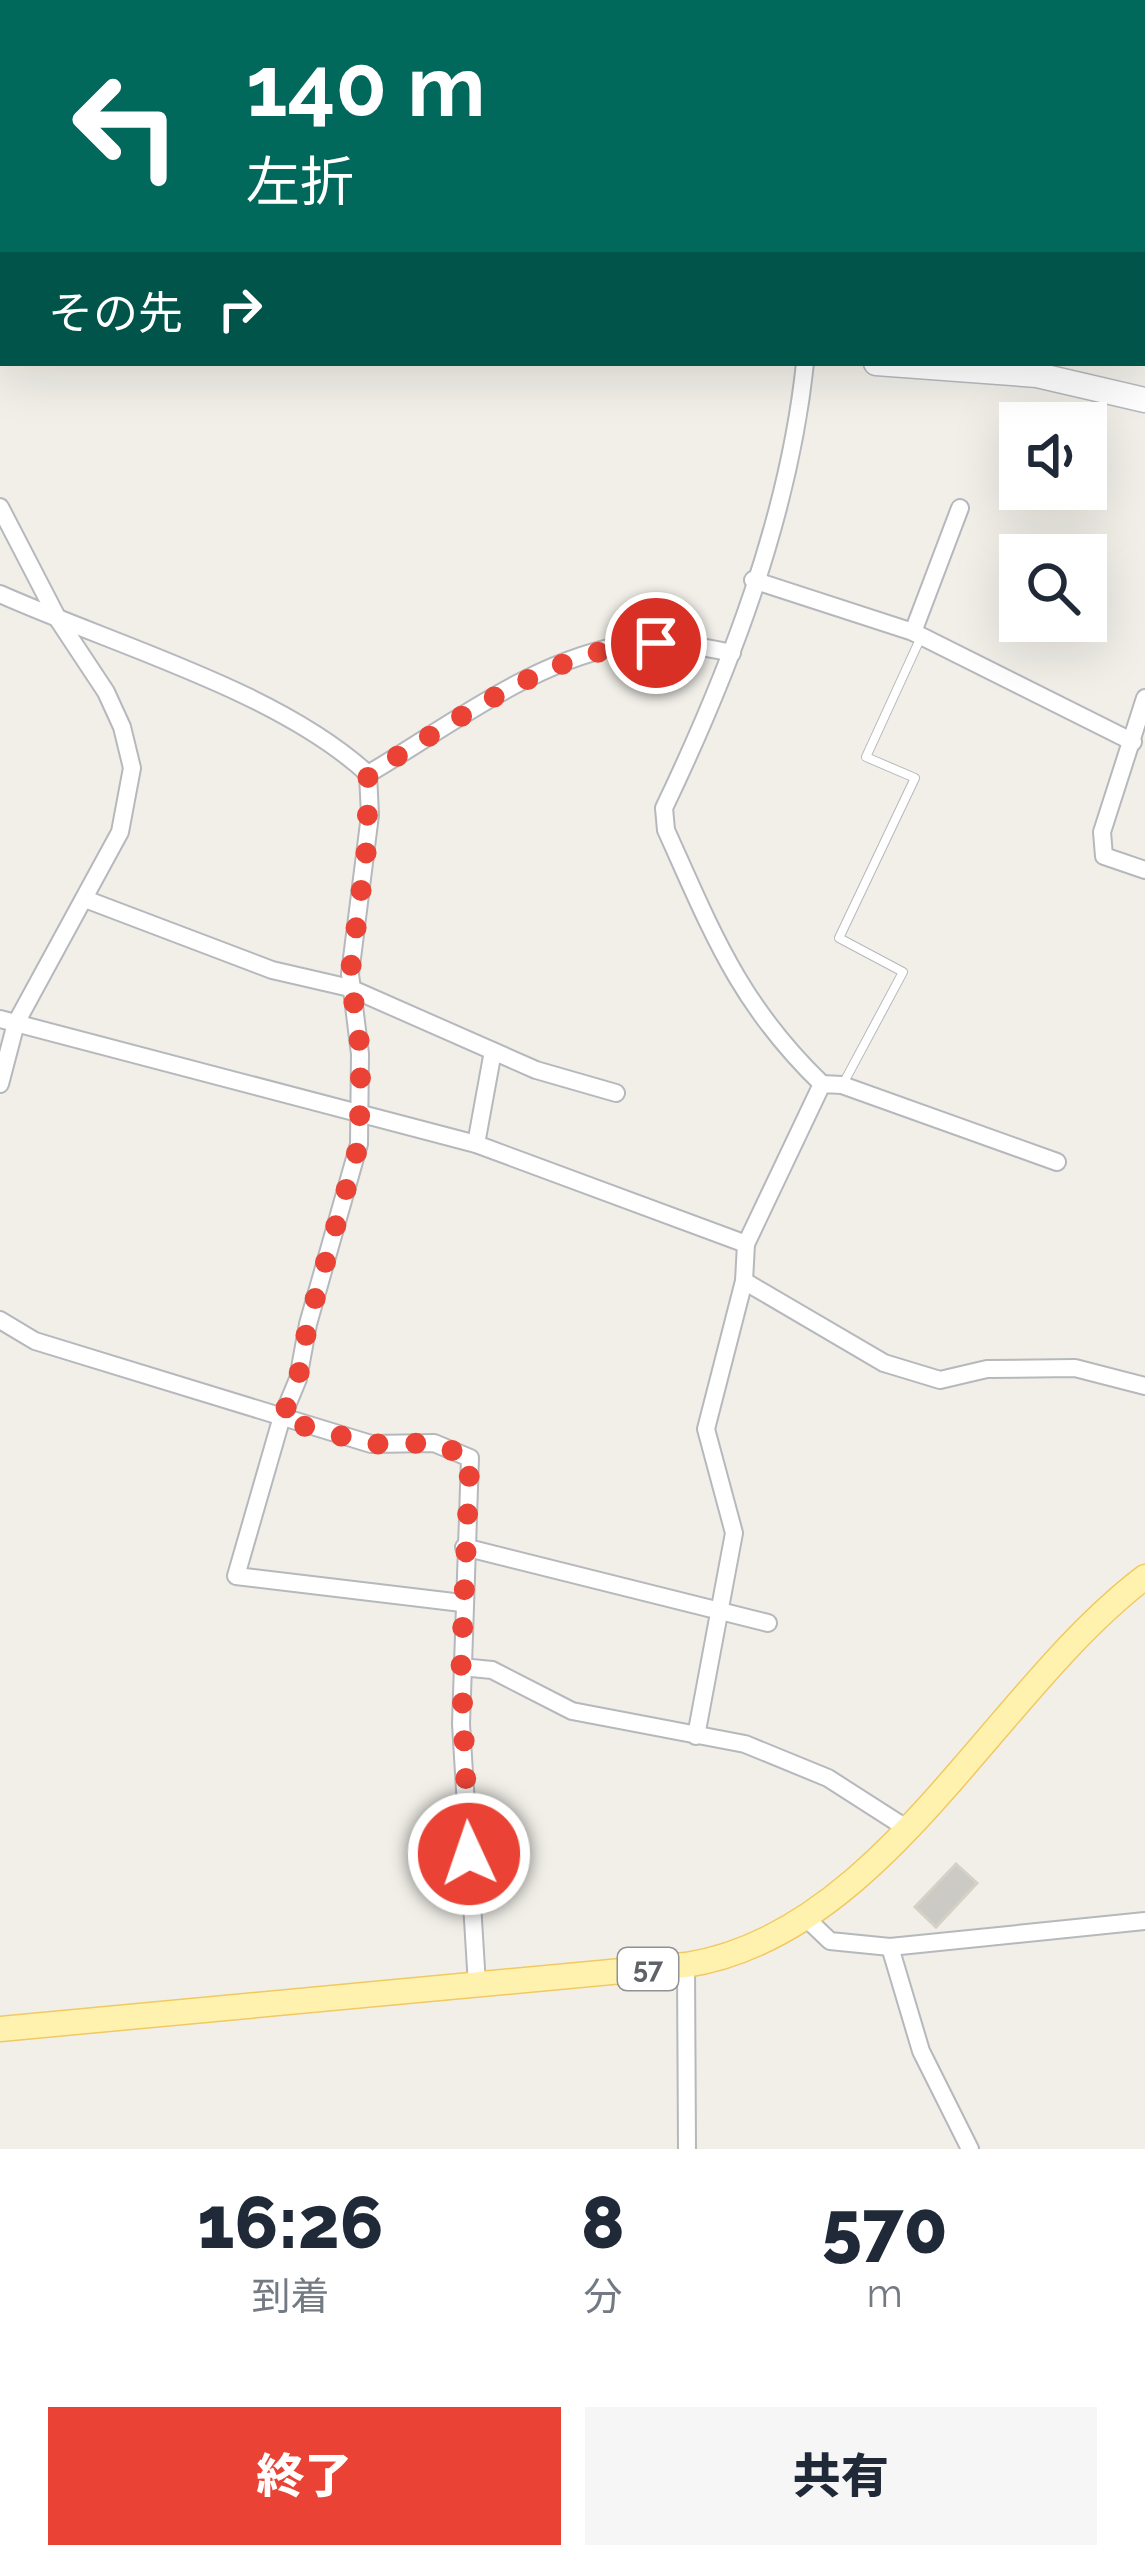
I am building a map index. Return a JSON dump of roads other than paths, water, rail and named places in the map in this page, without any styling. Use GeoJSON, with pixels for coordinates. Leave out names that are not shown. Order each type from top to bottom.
{"type":"FeatureCollection","features":[{"type":"Feature","properties":{"kind":"main road","name":"57"},"geometry":{"type":"LineString","coordinates":[[0,2029],[686,1965],[720,1960],[776,1938],[807,1918],[906,1828],[1063,1652],[1145,1577]]}},
{"type":"Feature","properties":{"kind":"street"},"geometry":{"type":"LineString","coordinates":[[806,366],[796,448],[726,677],[664,808],[666,830],[726,962],[773,1037],[822,1084],[842,1085],[1057,1162]]}},
{"type":"Feature","properties":{"kind":"street"},"geometry":{"type":"LineString","coordinates":[[957,366],[1038,369],[1145,400]]}},
{"type":"Feature","properties":{"kind":"street"},"geometry":{"type":"LineString","coordinates":[[0,507],[59,621],[106,692],[122,727],[132,768],[120,832],[8,1021],[0,1084]]}},
{"type":"Feature","properties":{"kind":"street"},"geometry":{"type":"LineString","coordinates":[[917,634],[960,508]]}},
{"type":"Feature","properties":{"kind":"street"},"geometry":{"type":"LineString","coordinates":[[753,580],[917,634],[1133,742]]}},
{"type":"Feature","properties":{"kind":"street"},"geometry":{"type":"LineString","coordinates":[[0,594],[241,696],[333,741],[368,774],[370,815],[350,988],[361,1054],[359,1144],[308,1324],[298,1379],[281,1420],[236,1576],[462,1604]]}},
{"type":"Feature","properties":{"kind":"street"},"geometry":{"type":"LineString","coordinates":[[368,774],[544,671],[629,644],[683,643],[732,653]]}},
{"type":"Feature","properties":{"kind":"street"},"geometry":{"type":"LineString","coordinates":[[1145,698],[1102,832],[1104,856],[1145,870]]}},
{"type":"Feature","properties":{"kind":"street"},"geometry":{"type":"LineString","coordinates":[[85,898],[272,970],[350,988],[493,1051],[616,1093]]}},
{"type":"Feature","properties":{"kind":"street"},"geometry":{"type":"LineString","coordinates":[[8,1021],[476,1144],[746,1244]]}},
{"type":"Feature","properties":{"kind":"street"},"geometry":{"type":"LineString","coordinates":[[476,1144],[493,1051]]}},
{"type":"Feature","properties":{"kind":"street"},"geometry":{"type":"LineString","coordinates":[[696,1736],[734,1534],[706,1429],[744,1281],[746,1244],[822,1084]]}},
{"type":"Feature","properties":{"kind":"street"},"geometry":{"type":"LineString","coordinates":[[744,1281],[884,1363],[940,1380],[987,1369],[1075,1368],[1145,1386]]}},
{"type":"Feature","properties":{"kind":"street"},"geometry":{"type":"LineString","coordinates":[[0,1320],[34,1341],[281,1420],[371,1444],[434,1443],[470,1458],[461,1667],[477,1985]]}},
{"type":"Feature","properties":{"kind":"street"},"geometry":{"type":"LineString","coordinates":[[464,1546],[718,1606],[768,1623]]}},
{"type":"Feature","properties":{"kind":"street"},"geometry":{"type":"LineString","coordinates":[[461,1667],[492,1670],[572,1711],[745,1744],[828,1778],[906,1828]]}},
{"type":"Feature","properties":{"kind":"street"},"geometry":{"type":"LineString","coordinates":[[807,1918],[830,1941],[890,1947],[1145,1922]]}},
{"type":"Feature","properties":{"kind":"street"},"geometry":{"type":"LineString","coordinates":[[890,1947],[921,2051],[970,2149]]}},
{"type":"Feature","properties":{"kind":"street"},"geometry":{"type":"LineString","coordinates":[[686,1965],[687,2149]]}},
{"type":"Feature","properties":{"kind":"lane"},"geometry":{"type":"LineString","coordinates":[[842,1085],[903,972],[839,938],[915,778],[866,757],[917,634]]}}]}
